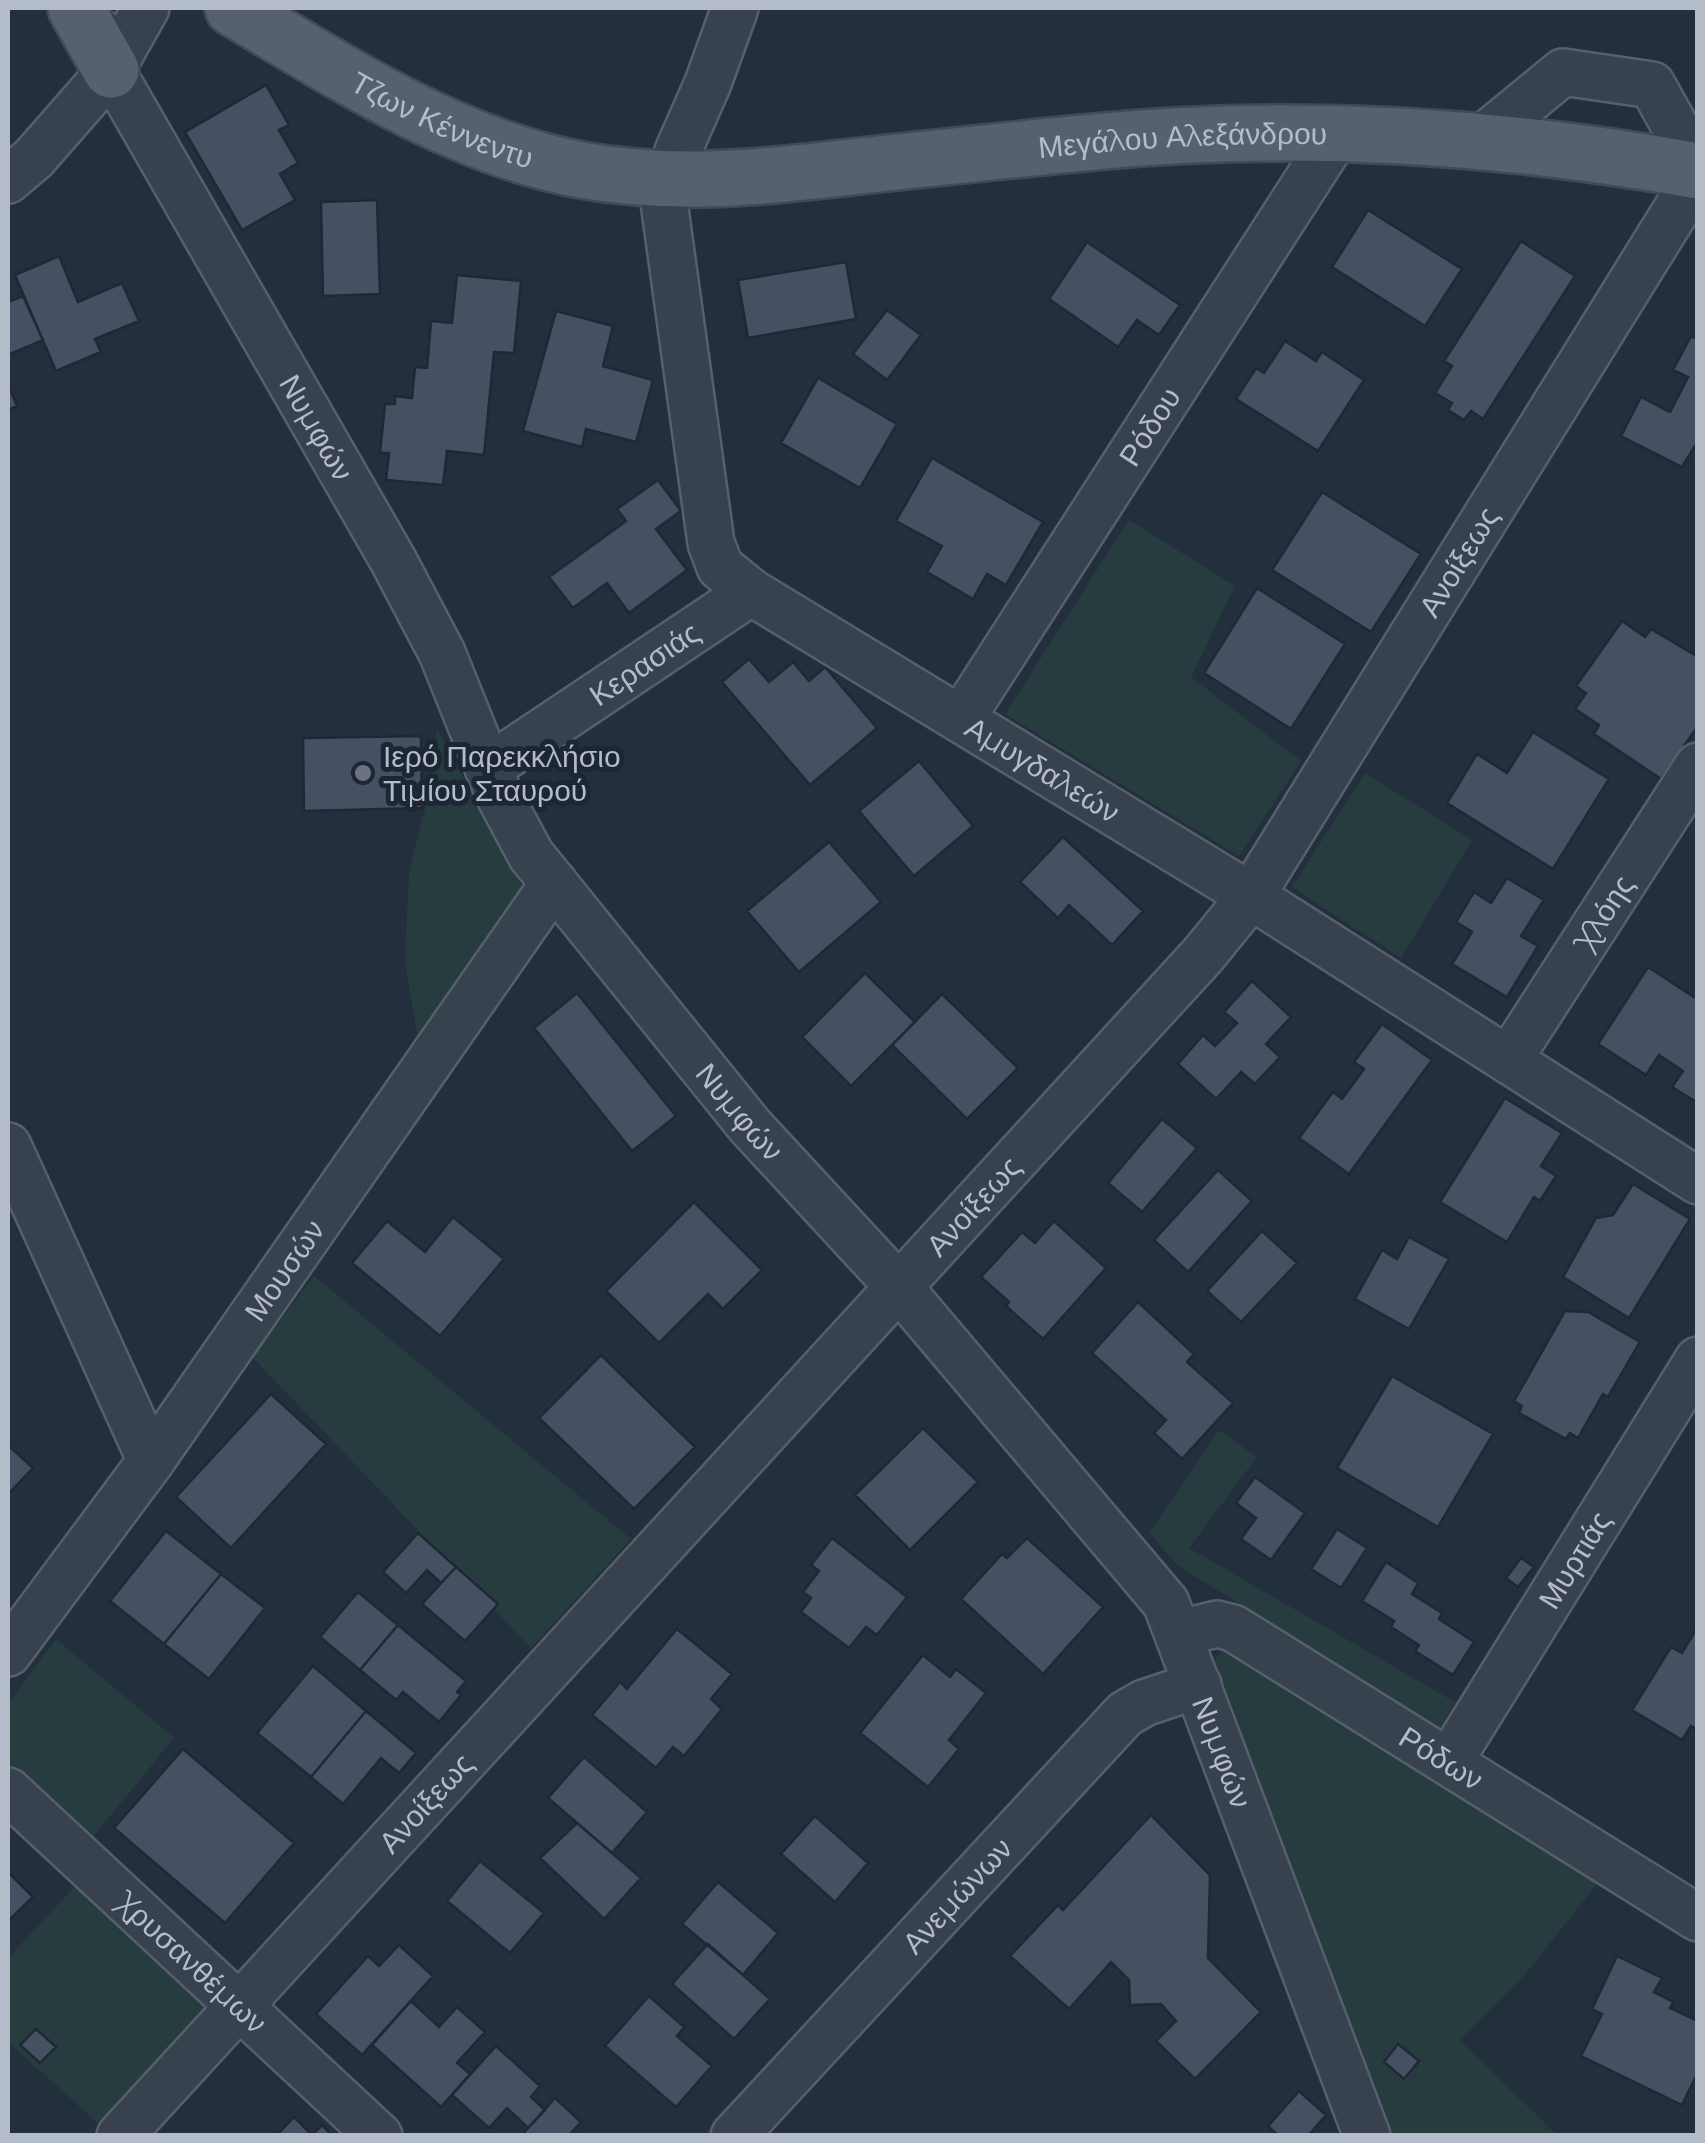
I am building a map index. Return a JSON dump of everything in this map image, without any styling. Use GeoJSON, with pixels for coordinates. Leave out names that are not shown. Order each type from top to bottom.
{"type":"FeatureCollection","features":[{"type":"Feature","properties":{"kind":"main road"},"geometry":{"type":"LineString","coordinates":[[76,8],[110,70]]}},
{"type":"Feature","properties":{"kind":"main road","name":"Τζων Κέννεντυ"},"geometry":{"type":"LineString","coordinates":[[233,8],[383,96],[461,131],[577,169],[668,181]]}},
{"type":"Feature","properties":{"kind":"main road","name":"Μεγάλου Αλεξάνδρου"},"geometry":{"type":"LineString","coordinates":[[668,181],[767,177],[1097,142],[1263,133],[1479,141],[1608,155],[1698,172]]}},
{"type":"Feature","properties":{"kind":"street"},"geometry":{"type":"LineString","coordinates":[[102,8],[110,70]]}},
{"type":"Feature","properties":{"kind":"street"},"geometry":{"type":"LineString","coordinates":[[8,180],[34,158],[110,70],[146,8]]}},
{"type":"Feature","properties":{"kind":"street","name":"Αμυγδαλεών"},"geometry":{"type":"LineString","coordinates":[[735,8],[668,181],[664,202],[714,555],[728,575],[1251,896],[1698,1181]]}},
{"type":"Feature","properties":{"kind":"street","name":"Νυμφών"},"geometry":{"type":"LineString","coordinates":[[110,70],[393,560],[448,668],[516,830],[554,883],[750,1126],[898,1286],[1075,1498],[1154,1585],[1180,1633],[1367,2136]]}},
{"type":"Feature","properties":{"kind":"street"},"geometry":{"type":"LineString","coordinates":[[1479,141],[1563,72],[1652,85],[1698,172]]}},
{"type":"Feature","properties":{"kind":"street","name":"Ρόδου"},"geometry":{"type":"LineString","coordinates":[[961,719],[1338,133]]}},
{"type":"Feature","properties":{"kind":"street","name":"Ανοίξεως"},"geometry":{"type":"LineString","coordinates":[[120,2136],[1204,955],[1251,896],[1698,172]]}},
{"type":"Feature","properties":{"kind":"street","name":"Κερασιάς"},"geometry":{"type":"LineString","coordinates":[[488,768],[751,592]]}},
{"type":"Feature","properties":{"kind":"street","name":"Χλόης"},"geometry":{"type":"LineString","coordinates":[[1509,1059],[1698,766]]}},
{"type":"Feature","properties":{"kind":"street","name":"Μουσών"},"geometry":{"type":"LineString","coordinates":[[8,1653],[151,1461],[554,883]]}},
{"type":"Feature","properties":{"kind":"street"},"geometry":{"type":"LineString","coordinates":[[8,1146],[151,1461]]}},
{"type":"Feature","properties":{"kind":"street","name":"Μυρτιάς"},"geometry":{"type":"LineString","coordinates":[[1449,1762],[1698,1360]]}},
{"type":"Feature","properties":{"kind":"street","name":"Ρόδων"},"geometry":{"type":"LineString","coordinates":[[1180,1633],[1216,1624],[1234,1628],[1698,1918]]}},
{"type":"Feature","properties":{"kind":"street","name":"Ανεμώνων"},"geometry":{"type":"LineString","coordinates":[[734,2136],[1125,1714],[1144,1703],[1198,1685]]}},
{"type":"Feature","properties":{"kind":"street","name":"Χρυσανθέμων"},"geometry":{"type":"LineString","coordinates":[[8,1791],[379,2136]]}},
{"type":"Feature","properties":{"kind":"green space"},"geometry":{"type":"Polygon","coordinates":[[[1129,520],[1235,586],[1191,677],[1301,761],[1239,856],[1005,714],[1129,520]]]}},
{"type":"Feature","properties":{"kind":"green space"},"geometry":{"type":"Polygon","coordinates":[[[437,729],[527,896],[419,1044],[405,963],[409,872],[429,794],[437,729]]]}},
{"type":"Feature","properties":{"kind":"green space"},"geometry":{"type":"Polygon","coordinates":[[[1365,773],[1472,840],[1401,958],[1292,887],[1365,773]]]}},
{"type":"Feature","properties":{"kind":"green space"},"geometry":{"type":"Polygon","coordinates":[[[314,1276],[631,1539],[531,1648],[252,1357],[314,1276]]]}},
{"type":"Feature","properties":{"kind":"green space"},"geometry":{"type":"Polygon","coordinates":[[[1219,1430],[1257,1457],[1189,1548],[1455,1702],[1439,1729],[1177,1565],[1149,1533],[1219,1430]]]}},
{"type":"Feature","properties":{"kind":"green space"},"geometry":{"type":"Polygon","coordinates":[[[56,1639],[174,1738],[93,1837],[8,1766],[8,1704],[56,1639]]]}},
{"type":"Feature","properties":{"kind":"green space"},"geometry":{"type":"Polygon","coordinates":[[[1224,1649],[1597,1884],[1523,1977],[1460,2040],[1557,2135],[1388,2135],[1210,1666],[1224,1649]]]}},
{"type":"Feature","properties":{"kind":"green space"},"geometry":{"type":"Polygon","coordinates":[[[79,1882],[210,2004],[99,2124],[8,2042],[8,1958],[79,1882]]]}},
{"type":"Feature","properties":{"kind":"building"},"geometry":{"type":"Polygon","coordinates":[[[266,85],[289,125],[279,130],[298,163],[280,174],[295,200],[242,230],[185,132],[266,85]]]}},
{"type":"Feature","properties":{"kind":"building"},"geometry":{"type":"Polygon","coordinates":[[[377,200],[380,294],[323,296],[321,202],[377,200]]]}},
{"type":"Feature","properties":{"kind":"building"},"geometry":{"type":"Polygon","coordinates":[[[1368,210],[1462,269],[1425,326],[1332,267],[1368,210]]]}},
{"type":"Feature","properties":{"kind":"building"},"geometry":{"type":"Polygon","coordinates":[[[1521,241],[1575,276],[1483,419],[1471,411],[1464,420],[1448,410],[1452,403],[1435,393],[1452,366],[1444,361],[1521,241]]]}},
{"type":"Feature","properties":{"kind":"building"},"geometry":{"type":"Polygon","coordinates":[[[1087,242],[1180,305],[1159,335],[1137,320],[1118,347],[1049,299],[1087,242]]]}},
{"type":"Feature","properties":{"kind":"building"},"geometry":{"type":"Polygon","coordinates":[[[59,256],[78,302],[122,283],[139,321],[95,339],[101,352],[56,371],[15,275],[59,256]]]}},
{"type":"Feature","properties":{"kind":"building"},"geometry":{"type":"Polygon","coordinates":[[[846,262],[856,319],[748,338],[738,280],[846,262]]]}},
{"type":"Feature","properties":{"kind":"building"},"geometry":{"type":"Polygon","coordinates":[[[457,275],[521,281],[514,353],[494,352],[484,455],[447,451],[443,485],[386,480],[389,453],[380,453],[385,404],[395,404],[395,396],[412,398],[415,367],[427,368],[431,321],[452,323],[457,275]]]}},
{"type":"Feature","properties":{"kind":"building"},"geometry":{"type":"Polygon","coordinates":[[[23,296],[43,340],[8,355],[8,302],[23,296]]]}},
{"type":"Feature","properties":{"kind":"building"},"geometry":{"type":"Polygon","coordinates":[[[887,310],[921,335],[887,380],[853,354],[887,310]]]}},
{"type":"Feature","properties":{"kind":"building"},"geometry":{"type":"Polygon","coordinates":[[[556,311],[613,326],[603,366],[653,380],[636,442],[586,429],[582,447],[523,431],[556,311]]]}},
{"type":"Feature","properties":{"kind":"building"},"geometry":{"type":"Polygon","coordinates":[[[1691,336],[1698,339],[1698,441],[1682,467],[1621,436],[1641,397],[1670,412],[1688,377],[1673,370],[1691,336]]]}},
{"type":"Feature","properties":{"kind":"building"},"geometry":{"type":"Polygon","coordinates":[[[1285,341],[1316,361],[1322,352],[1364,380],[1318,451],[1236,399],[1256,368],[1264,373],[1285,341]]]}},
{"type":"Feature","properties":{"kind":"building"},"geometry":{"type":"Polygon","coordinates":[[[818,378],[897,424],[860,488],[781,443],[818,378]]]}},
{"type":"Feature","properties":{"kind":"building"},"geometry":{"type":"Polygon","coordinates":[[[8,385],[17,406],[8,410],[8,385]]]}},
{"type":"Feature","properties":{"kind":"building"},"geometry":{"type":"Polygon","coordinates":[[[932,458],[1043,522],[1006,585],[987,574],[973,599],[927,572],[942,546],[896,521],[932,458]]]}},
{"type":"Feature","properties":{"kind":"building"},"geometry":{"type":"Polygon","coordinates":[[[658,480],[681,511],[656,529],[687,570],[629,613],[607,583],[573,608],[549,577],[626,521],[617,509],[658,480]]]}},
{"type":"Feature","properties":{"kind":"building"},"geometry":{"type":"Polygon","coordinates":[[[1322,492],[1421,554],[1371,632],[1272,570],[1322,492]]]}},
{"type":"Feature","properties":{"kind":"building"},"geometry":{"type":"Polygon","coordinates":[[[1257,588],[1345,644],[1291,729],[1204,673],[1257,588]]]}},
{"type":"Feature","properties":{"kind":"building"},"geometry":{"type":"Polygon","coordinates":[[[1622,621],[1645,637],[1651,629],[1698,657],[1698,726],[1661,779],[1594,734],[1599,725],[1575,709],[1586,693],[1576,686],[1622,621]]]}},
{"type":"Feature","properties":{"kind":"building"},"geometry":{"type":"Polygon","coordinates":[[[749,659],[769,682],[793,662],[809,681],[825,667],[877,728],[810,785],[722,682],[749,659]]]}},
{"type":"Feature","properties":{"kind":"building"},"geometry":{"type":"Polygon","coordinates":[[[1533,732],[1609,779],[1553,869],[1447,803],[1477,754],[1507,773],[1533,732]]]}},
{"type":"Feature","properties":{"kind":"building","name":"Ιερό Παρεκκλήσιο Τιμίου Σταυρού"},"geometry":{"type":"Polygon","coordinates":[[[421,736],[422,808],[304,811],[303,738],[421,736]]]}},
{"type":"Feature","properties":{"kind":"building"},"geometry":{"type":"Polygon","coordinates":[[[919,761],[973,826],[914,876],[859,811],[919,761]]]}},
{"type":"Feature","properties":{"kind":"building"},"geometry":{"type":"Polygon","coordinates":[[[1063,837],[1143,911],[1112,945],[1069,905],[1058,918],[1020,882],[1063,837]]]}},
{"type":"Feature","properties":{"kind":"building"},"geometry":{"type":"Polygon","coordinates":[[[829,842],[881,902],[799,972],[747,911],[829,842]]]}},
{"type":"Feature","properties":{"kind":"building"},"geometry":{"type":"Polygon","coordinates":[[[1507,878],[1544,900],[1521,936],[1538,946],[1507,997],[1452,964],[1472,932],[1456,922],[1474,892],[1491,903],[1507,878]]]}},
{"type":"Feature","properties":{"kind":"building"},"geometry":{"type":"Polygon","coordinates":[[[1648,967],[1694,997],[1698,995],[1698,1103],[1672,1087],[1683,1071],[1659,1055],[1646,1075],[1598,1044],[1648,967]]]}},
{"type":"Feature","properties":{"kind":"building"},"geometry":{"type":"Polygon","coordinates":[[[865,973],[915,1022],[851,1086],[802,1037],[865,973]]]}},
{"type":"Feature","properties":{"kind":"building"},"geometry":{"type":"Polygon","coordinates":[[[1252,981],[1291,1017],[1266,1044],[1280,1057],[1255,1084],[1241,1072],[1216,1099],[1178,1064],[1203,1035],[1215,1046],[1237,1023],[1224,1012],[1252,981]]]}},
{"type":"Feature","properties":{"kind":"building"},"geometry":{"type":"Polygon","coordinates":[[[577,993],[676,1116],[632,1151],[534,1028],[577,993]]]}},
{"type":"Feature","properties":{"kind":"building"},"geometry":{"type":"Polygon","coordinates":[[[942,994],[1018,1068],[967,1119],[892,1045],[942,994]]]}},
{"type":"Feature","properties":{"kind":"building"},"geometry":{"type":"Polygon","coordinates":[[[1382,1024],[1432,1060],[1349,1174],[1299,1138],[1333,1092],[1342,1099],[1364,1069],[1354,1062],[1382,1024]]]}},
{"type":"Feature","properties":{"kind":"building"},"geometry":{"type":"Polygon","coordinates":[[[1505,1098],[1562,1133],[1541,1166],[1556,1176],[1540,1201],[1534,1197],[1507,1242],[1440,1202],[1505,1098]]]}},
{"type":"Feature","properties":{"kind":"building"},"geometry":{"type":"Polygon","coordinates":[[[1162,1119],[1197,1148],[1142,1212],[1108,1183],[1162,1119]]]}},
{"type":"Feature","properties":{"kind":"building"},"geometry":{"type":"Polygon","coordinates":[[[1218,1170],[1252,1201],[1188,1272],[1154,1240],[1218,1170]]]}},
{"type":"Feature","properties":{"kind":"building"},"geometry":{"type":"Polygon","coordinates":[[[1633,1184],[1690,1219],[1629,1318],[1563,1277],[1596,1218],[1613,1215],[1633,1184]]]}},
{"type":"Feature","properties":{"kind":"building"},"geometry":{"type":"Polygon","coordinates":[[[694,1202],[762,1270],[723,1309],[708,1294],[659,1343],[606,1291],[694,1202]]]}},
{"type":"Feature","properties":{"kind":"building"},"geometry":{"type":"Polygon","coordinates":[[[453,1217],[504,1259],[440,1336],[352,1263],[387,1221],[425,1252],[453,1217]]]}},
{"type":"Feature","properties":{"kind":"building"},"geometry":{"type":"Polygon","coordinates":[[[1054,1221],[1106,1268],[1043,1339],[981,1277],[1022,1232],[1035,1243],[1054,1221]]]}},
{"type":"Feature","properties":{"kind":"building"},"geometry":{"type":"Polygon","coordinates":[[[1262,1231],[1297,1263],[1241,1322],[1207,1291],[1262,1231]]]}},
{"type":"Feature","properties":{"kind":"building"},"geometry":{"type":"Polygon","coordinates":[[[1409,1237],[1449,1259],[1409,1329],[1355,1299],[1382,1250],[1397,1259],[1409,1237]]]}},
{"type":"Feature","properties":{"kind":"building"},"geometry":{"type":"Polygon","coordinates":[[[1138,1302],[1194,1354],[1187,1362],[1233,1403],[1182,1459],[1154,1433],[1166,1420],[1092,1353],[1138,1302]]]}},
{"type":"Feature","properties":{"kind":"building"},"geometry":{"type":"Polygon","coordinates":[[[1565,1311],[1588,1312],[1640,1342],[1578,1438],[1570,1433],[1566,1439],[1519,1413],[1522,1406],[1514,1401],[1565,1311]]]}},
{"type":"Feature","properties":{"kind":"building"},"geometry":{"type":"Polygon","coordinates":[[[601,1355],[695,1447],[634,1509],[539,1418],[601,1355]]]}},
{"type":"Feature","properties":{"kind":"building"},"geometry":{"type":"Polygon","coordinates":[[[1392,1376],[1493,1434],[1438,1527],[1337,1468],[1392,1376]]]}},
{"type":"Feature","properties":{"kind":"building"},"geometry":{"type":"Polygon","coordinates":[[[271,1394],[326,1444],[231,1548],[176,1497],[271,1394]]]}},
{"type":"Feature","properties":{"kind":"building"},"geometry":{"type":"Polygon","coordinates":[[[923,1428],[978,1482],[910,1550],[855,1495],[923,1428]]]}},
{"type":"Feature","properties":{"kind":"building"},"geometry":{"type":"Polygon","coordinates":[[[8,1445],[33,1468],[8,1494],[8,1445]]]}},
{"type":"Feature","properties":{"kind":"building"},"geometry":{"type":"Polygon","coordinates":[[[1255,1477],[1305,1513],[1271,1560],[1241,1539],[1256,1518],[1236,1503],[1255,1477]]]}},
{"type":"Feature","properties":{"kind":"building"},"geometry":{"type":"Polygon","coordinates":[[[1337,1529],[1367,1548],[1341,1588],[1311,1569],[1337,1529]]]}},
{"type":"Feature","properties":{"kind":"building"},"geometry":{"type":"Polygon","coordinates":[[[166,1531],[221,1574],[164,1644],[110,1601],[166,1531]]]}},
{"type":"Feature","properties":{"kind":"building"},"geometry":{"type":"Polygon","coordinates":[[[418,1533],[456,1567],[441,1583],[427,1570],[406,1593],[383,1572],[418,1533]]]}},
{"type":"Feature","properties":{"kind":"building"},"geometry":{"type":"Polygon","coordinates":[[[832,1538],[907,1597],[877,1635],[866,1627],[849,1648],[801,1612],[811,1598],[803,1592],[819,1571],[811,1565],[832,1538]]]}},
{"type":"Feature","properties":{"kind":"building"},"geometry":{"type":"Polygon","coordinates":[[[1027,1538],[1103,1607],[1043,1674],[961,1599],[1002,1554],[1007,1558],[1027,1538]]]}},
{"type":"Feature","properties":{"kind":"building"},"geometry":{"type":"Polygon","coordinates":[[[1521,1558],[1534,1567],[1518,1587],[1506,1578],[1521,1558]]]}},
{"type":"Feature","properties":{"kind":"building"},"geometry":{"type":"Polygon","coordinates":[[[1386,1562],[1418,1583],[1412,1594],[1442,1613],[1439,1619],[1474,1642],[1453,1675],[1415,1651],[1419,1645],[1391,1627],[1394,1621],[1362,1601],[1386,1562]]]}},
{"type":"Feature","properties":{"kind":"building"},"geometry":{"type":"Polygon","coordinates":[[[456,1567],[498,1604],[465,1641],[422,1604],[456,1567]]]}},
{"type":"Feature","properties":{"kind":"building"},"geometry":{"type":"Polygon","coordinates":[[[221,1574],[265,1608],[209,1679],[164,1644],[221,1574]]]}},
{"type":"Feature","properties":{"kind":"building"},"geometry":{"type":"Polygon","coordinates":[[[358,1592],[398,1625],[360,1670],[320,1637],[358,1592]]]}},
{"type":"Feature","properties":{"kind":"building"},"geometry":{"type":"Polygon","coordinates":[[[398,1625],[466,1681],[457,1692],[461,1695],[439,1722],[403,1692],[396,1700],[360,1670],[398,1625]]]}},
{"type":"Feature","properties":{"kind":"building"},"geometry":{"type":"Polygon","coordinates":[[[1697,1628],[1698,1730],[1691,1726],[1682,1740],[1632,1710],[1671,1647],[1682,1653],[1697,1628]]]}},
{"type":"Feature","properties":{"kind":"building"},"geometry":{"type":"Polygon","coordinates":[[[677,1629],[732,1674],[711,1699],[722,1709],[684,1756],[673,1747],[656,1768],[592,1715],[620,1682],[627,1689],[677,1629]]]}},
{"type":"Feature","properties":{"kind":"building"},"geometry":{"type":"Polygon","coordinates":[[[923,1655],[950,1677],[956,1669],[986,1693],[949,1740],[959,1749],[928,1787],[860,1733],[923,1655]]]}},
{"type":"Feature","properties":{"kind":"building"},"geometry":{"type":"Polygon","coordinates":[[[313,1666],[366,1711],[311,1777],[257,1733],[313,1666]]]}},
{"type":"Feature","properties":{"kind":"building"},"geometry":{"type":"Polygon","coordinates":[[[366,1711],[416,1753],[399,1773],[381,1758],[343,1804],[311,1777],[366,1711]]]}},
{"type":"Feature","properties":{"kind":"building"},"geometry":{"type":"Polygon","coordinates":[[[183,1749],[294,1843],[225,1923],[114,1828],[183,1749]]]}},
{"type":"Feature","properties":{"kind":"building"},"geometry":{"type":"Polygon","coordinates":[[[584,1757],[647,1812],[612,1853],[548,1798],[584,1757]]]}},
{"type":"Feature","properties":{"kind":"building"},"geometry":{"type":"Polygon","coordinates":[[[1151,1815],[1210,1875],[1208,1958],[1261,2012],[1195,2079],[1156,2041],[1176,2021],[1161,2004],[1130,2005],[1129,1980],[1111,1962],[1069,2009],[1010,1956],[1058,1905],[1063,1910],[1151,1815]]]}},
{"type":"Feature","properties":{"kind":"building"},"geometry":{"type":"Polygon","coordinates":[[[815,1816],[868,1863],[835,1902],[781,1854],[815,1816]]]}},
{"type":"Feature","properties":{"kind":"building"},"geometry":{"type":"Polygon","coordinates":[[[577,1823],[641,1878],[604,1919],[540,1858],[577,1823]]]}},
{"type":"Feature","properties":{"kind":"building"},"geometry":{"type":"Polygon","coordinates":[[[480,1861],[544,1913],[510,1953],[447,1901],[480,1861]]]}},
{"type":"Feature","properties":{"kind":"building"},"geometry":{"type":"Polygon","coordinates":[[[8,1875],[33,1897],[8,1921],[8,1875]]]}},
{"type":"Feature","properties":{"kind":"building"},"geometry":{"type":"Polygon","coordinates":[[[718,1882],[778,1933],[743,1975],[682,1924],[718,1882]]]}},
{"type":"Feature","properties":{"kind":"building"},"geometry":{"type":"Polygon","coordinates":[[[708,1944],[770,1999],[734,2039],[672,1984],[708,1944]]]}},
{"type":"Feature","properties":{"kind":"building"},"geometry":{"type":"Polygon","coordinates":[[[399,1945],[433,1976],[362,2055],[316,2014],[368,1956],[379,1966],[399,1945]]]}},
{"type":"Feature","properties":{"kind":"building"},"geometry":{"type":"Polygon","coordinates":[[[1617,1956],[1662,1978],[1654,1992],[1673,2002],[1670,2008],[1698,2021],[1698,2072],[1682,2105],[1581,2056],[1602,2014],[1592,2009],[1617,1956]]]}},
{"type":"Feature","properties":{"kind":"building"},"geometry":{"type":"Polygon","coordinates":[[[649,1996],[684,2027],[677,2036],[712,2066],[676,2107],[605,2046],[649,1996]]]}},
{"type":"Feature","properties":{"kind":"building"},"geometry":{"type":"Polygon","coordinates":[[[411,2001],[439,2027],[457,2007],[485,2032],[457,2063],[470,2074],[441,2107],[372,2045],[411,2001]]]}},
{"type":"Feature","properties":{"kind":"building"},"geometry":{"type":"Polygon","coordinates":[[[36,2029],[56,2047],[40,2063],[20,2045],[36,2029]]]}},
{"type":"Feature","properties":{"kind":"building"},"geometry":{"type":"Polygon","coordinates":[[[1398,2044],[1419,2061],[1404,2079],[1384,2062],[1398,2044]]]}},
{"type":"Feature","properties":{"kind":"building"},"geometry":{"type":"Polygon","coordinates":[[[496,2046],[540,2086],[531,2097],[545,2110],[528,2128],[507,2108],[489,2128],[452,2095],[496,2046]]]}},
{"type":"Feature","properties":{"kind":"building"},"geometry":{"type":"Polygon","coordinates":[[[1299,2091],[1326,2115],[1308,2136],[1279,2136],[1268,2126],[1299,2091]]]}},
{"type":"Feature","properties":{"kind":"building"},"geometry":{"type":"Polygon","coordinates":[[[555,2098],[581,2122],[568,2136],[521,2136],[555,2098]]]}},
{"type":"Feature","properties":{"kind":"building"},"geometry":{"type":"Polygon","coordinates":[[[294,2117],[312,2135],[322,2125],[332,2136],[276,2136],[294,2117]]]}},
{"type":"Feature","properties":{"kind":"place","name":"Ιερό Παρεκκλήσιο Τιμίου Σταυρού"},"geometry":{"type":"Point","coordinates":[363,773]}}]}
